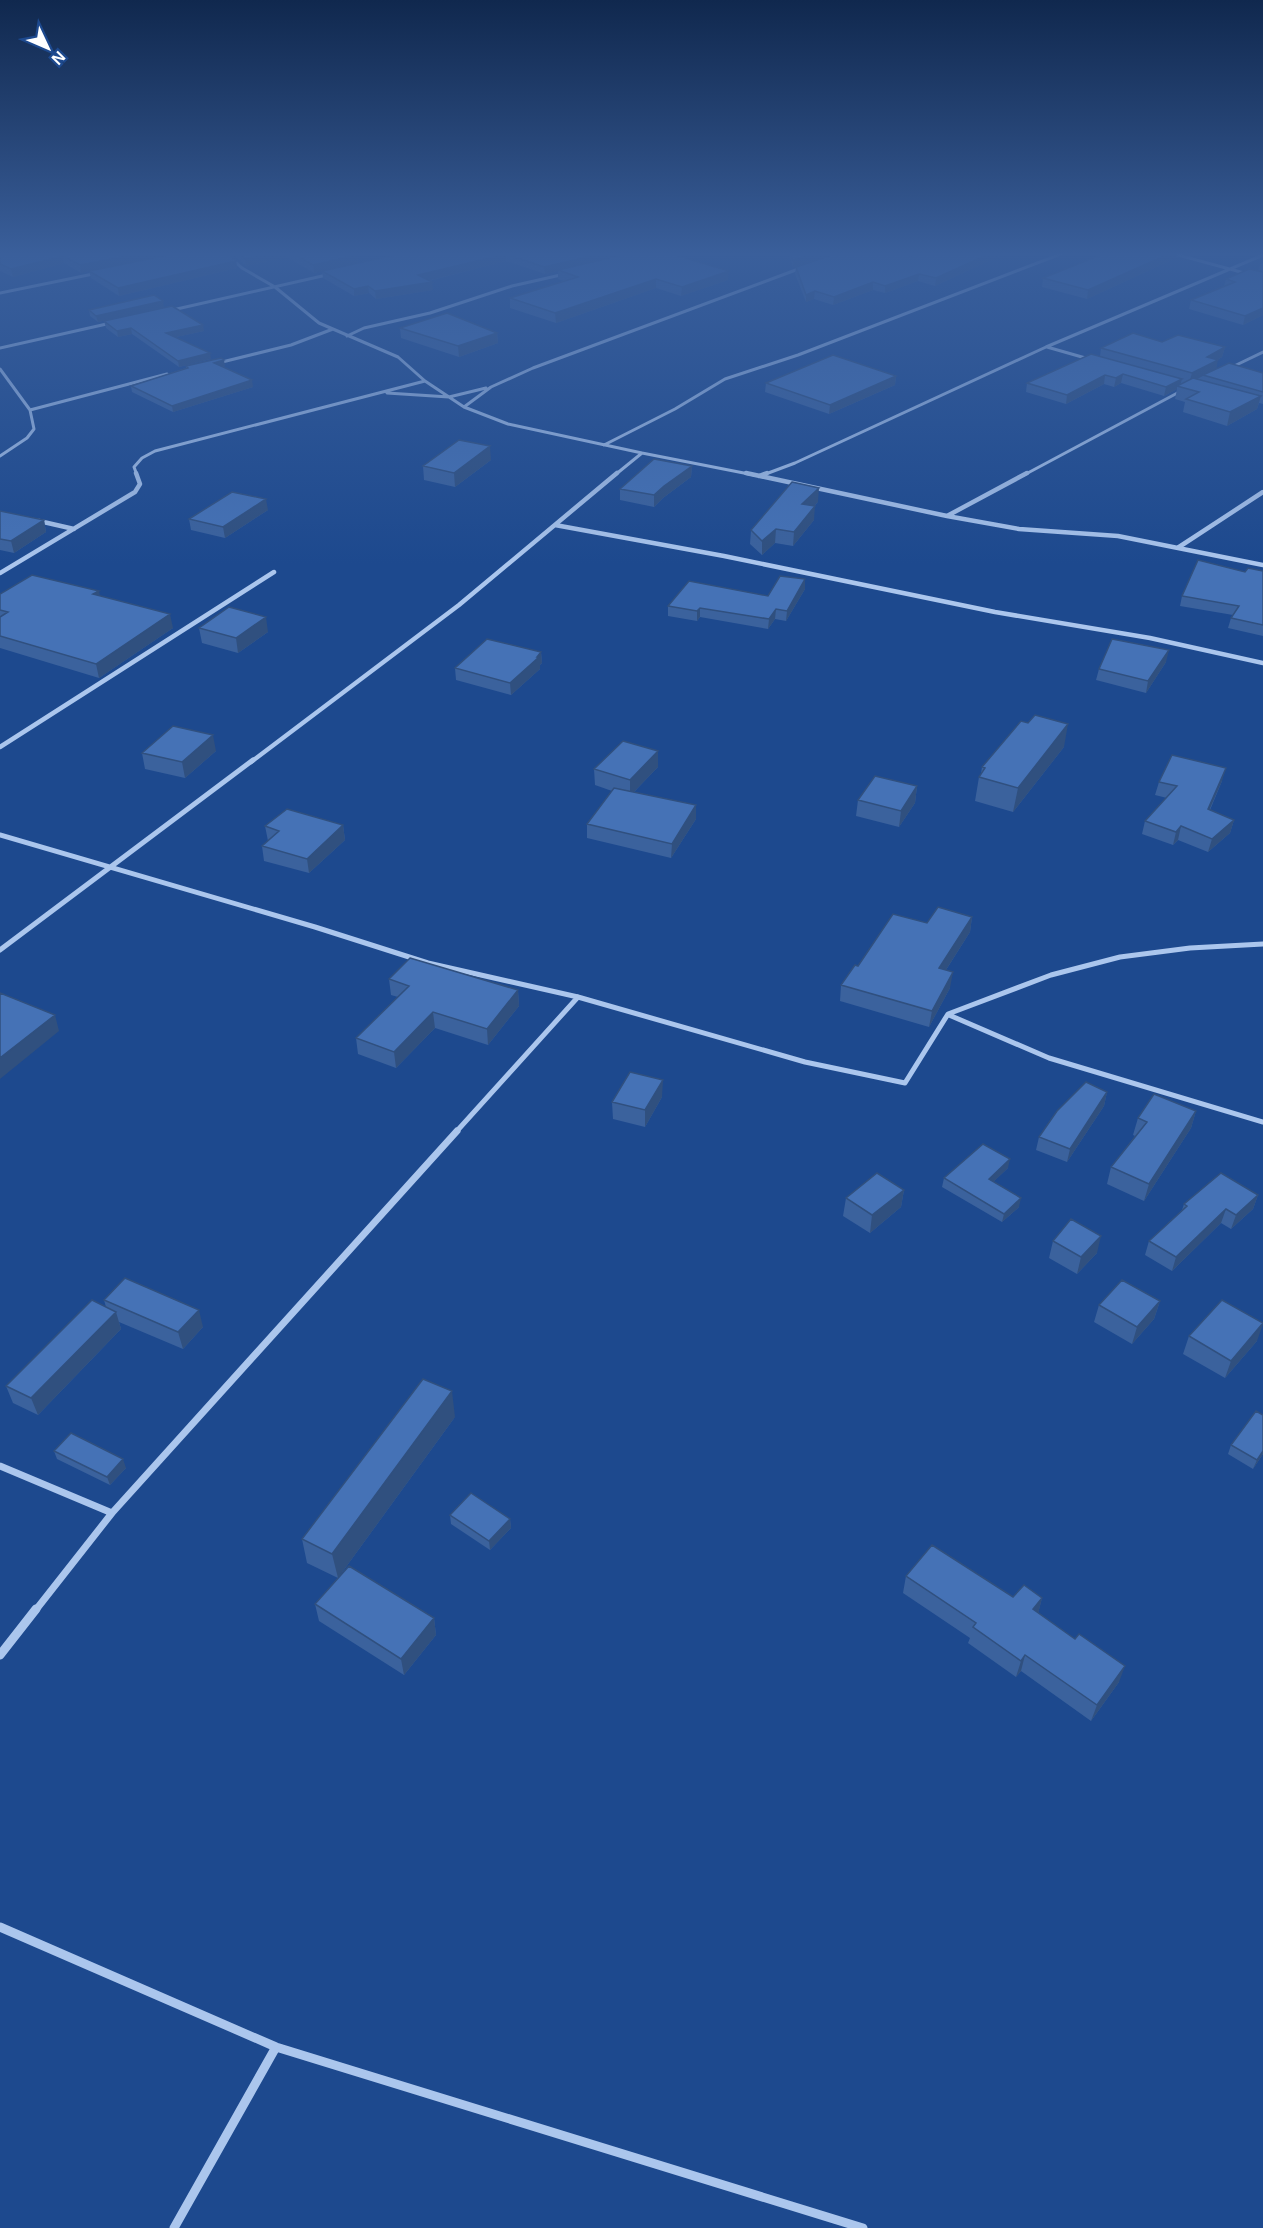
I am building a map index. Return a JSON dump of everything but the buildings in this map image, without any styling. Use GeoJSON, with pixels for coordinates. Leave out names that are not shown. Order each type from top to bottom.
{"type":"FeatureCollection","features":[{"type":"Feature","properties":{"kind":"street"},"geometry":{"type":"LineString","coordinates":[[212,364],[245,356]]}},
{"type":"Feature","properties":{"kind":"street"},"geometry":{"type":"LineString","coordinates":[[396,356],[425,381],[464,407],[508,424],[947,516],[1019,529],[1118,536],[1263,566]]}},
{"type":"Feature","properties":{"kind":"street"},"geometry":{"type":"LineString","coordinates":[[380,393],[449,397],[491,387],[565,356]]}},
{"type":"Feature","properties":{"kind":"street"},"geometry":{"type":"LineString","coordinates":[[604,445],[675,409],[725,379],[794,356]]}},
{"type":"Feature","properties":{"kind":"street"},"geometry":{"type":"LineString","coordinates":[[759,476],[795,463],[1027,356]]}},
{"type":"Feature","properties":{"kind":"street"},"geometry":{"type":"LineString","coordinates":[[1076,356],[1089,360]]}},
{"type":"Feature","properties":{"kind":"street"},"geometry":{"type":"LineString","coordinates":[[1220,372],[1254,356]]}},
{"type":"Feature","properties":{"kind":"street"},"geometry":{"type":"LineString","coordinates":[[0,369],[30,410],[34,429],[27,438],[0,456]]}},
{"type":"Feature","properties":{"kind":"street"},"geometry":{"type":"LineString","coordinates":[[30,410],[169,374]]}},
{"type":"Feature","properties":{"kind":"street"},"geometry":{"type":"LineString","coordinates":[[0,573],[135,492],[140,484],[134,467],[142,458],[155,452],[186,442],[265,425],[425,381]]}},
{"type":"Feature","properties":{"kind":"street"},"geometry":{"type":"LineString","coordinates":[[947,516],[1187,387],[1176,384]]}},
{"type":"Feature","properties":{"kind":"street"},"geometry":{"type":"LineString","coordinates":[[464,407],[491,387]]}},
{"type":"Feature","properties":{"kind":"street"},"geometry":{"type":"LineString","coordinates":[[0,950],[459,605],[642,453]]}},
{"type":"Feature","properties":{"kind":"street"},"geometry":{"type":"LineString","coordinates":[[1179,547],[1263,492]]}},
{"type":"Feature","properties":{"kind":"street"},"geometry":{"type":"LineString","coordinates":[[32,520],[74,529]]}},
{"type":"Feature","properties":{"kind":"street"},"geometry":{"type":"LineString","coordinates":[[555,525],[724,556],[995,612],[1150,638],[1263,663]]}},
{"type":"Feature","properties":{"kind":"street"},"geometry":{"type":"LineString","coordinates":[[0,747],[274,572]]}},
{"type":"Feature","properties":{"kind":"street"},"geometry":{"type":"LineString","coordinates":[[0,835],[315,927],[428,963],[578,997],[805,1062],[905,1083],[948,1014],[1051,975],[1120,957],[1190,948],[1263,944]]}},
{"type":"Feature","properties":{"kind":"street"},"geometry":{"type":"LineString","coordinates":[[0,1655],[112,1513],[578,997]]}},
{"type":"Feature","properties":{"kind":"street"},"geometry":{"type":"LineString","coordinates":[[948,1014],[1049,1058],[1263,1122]]}},
{"type":"Feature","properties":{"kind":"street"},"geometry":{"type":"LineString","coordinates":[[0,1466],[112,1513]]}},
{"type":"Feature","properties":{"kind":"street"},"geometry":{"type":"LineString","coordinates":[[0,1927],[276,2047],[863,2228]]}},
{"type":"Feature","properties":{"kind":"street"},"geometry":{"type":"LineString","coordinates":[[174,2228],[276,2047]]}}]}
